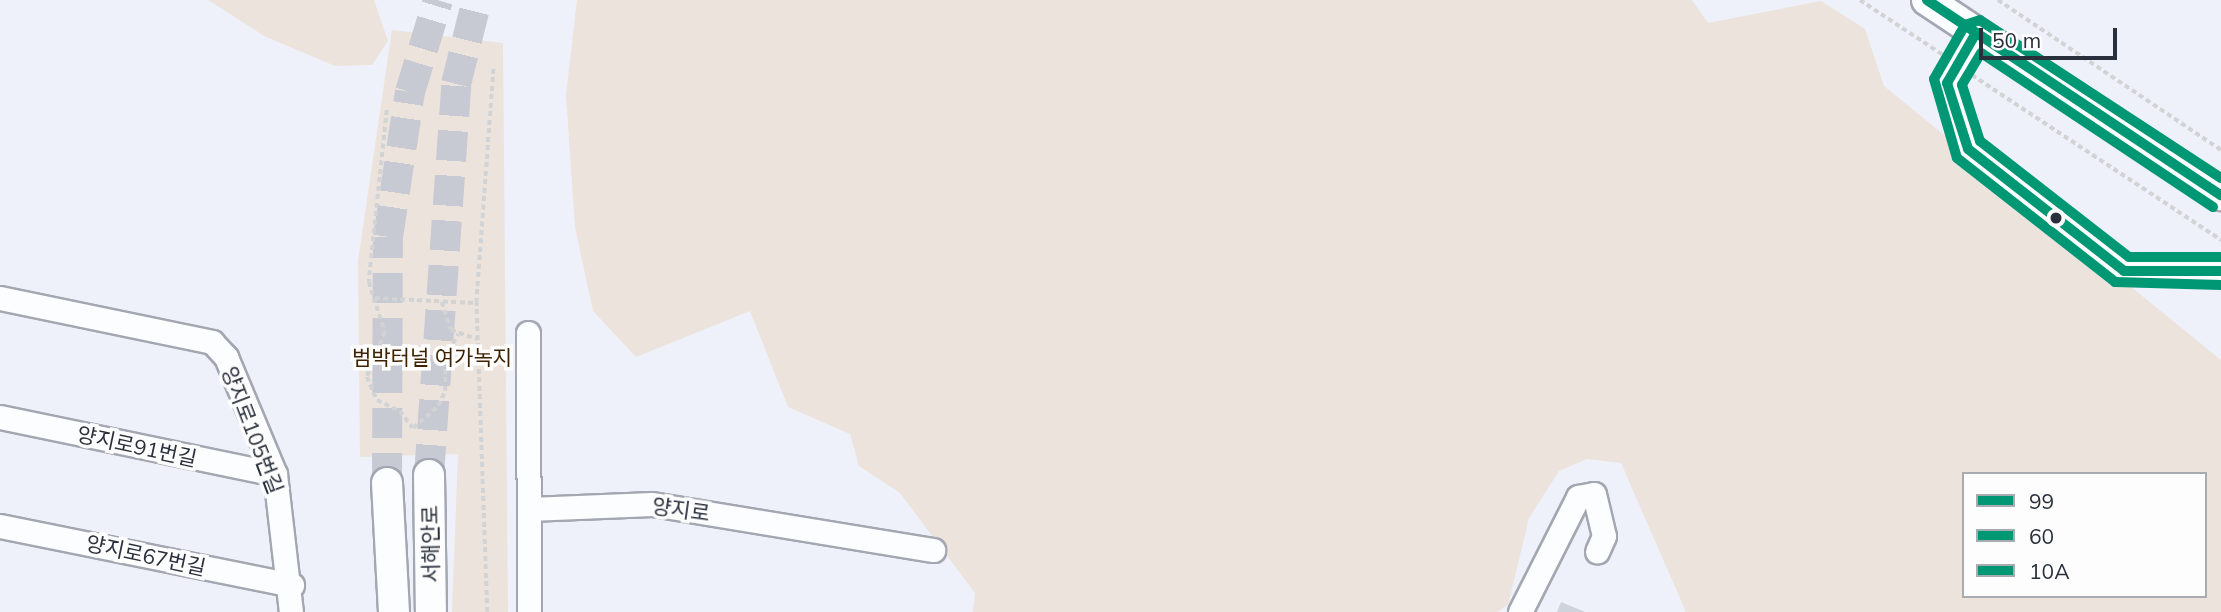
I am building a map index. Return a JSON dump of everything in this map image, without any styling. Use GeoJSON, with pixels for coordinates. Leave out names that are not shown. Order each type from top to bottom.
{"type":"FeatureCollection","features":[{"type":"Feature","properties":{"kind":"main road"},"geometry":{"type":"LineString","coordinates":[[1927,0],[2221,195]]}},
{"type":"Feature","properties":{"kind":"main road","name":"서해안로"},"geometry":{"type":"LineString","coordinates":[[429,475],[432,612]]}},
{"type":"Feature","properties":{"kind":"main road","name":"서해안로"},"geometry":{"type":"LineString","coordinates":[[387,483],[394,612]]}},
{"type":"Feature","properties":{"kind":"street"},"geometry":{"type":"LineString","coordinates":[[1976,33],[1947,83],[1968,149],[2124,271],[2221,271]]}},
{"type":"Feature","properties":{"kind":"street","name":"양지로105번길"},"geometry":{"type":"LineString","coordinates":[[0,298],[212,342],[226,357],[275,474],[292,585],[291,612]]}},
{"type":"Feature","properties":{"kind":"street"},"geometry":{"type":"LineString","coordinates":[[528,333],[529,612]]}},
{"type":"Feature","properties":{"kind":"street","name":"양지로91번길"},"geometry":{"type":"LineString","coordinates":[[0,417],[275,474]]}},
{"type":"Feature","properties":{"kind":"street"},"geometry":{"type":"LineString","coordinates":[[1520,612],[1578,496],[1594,494],[1604,536],[1597,552]]}},
{"type":"Feature","properties":{"kind":"street","name":"양지로"},"geometry":{"type":"LineString","coordinates":[[529,509],[652,504],[933,550]]}},
{"type":"Feature","properties":{"kind":"street","name":"양지로67번길"},"geometry":{"type":"LineString","coordinates":[[0,526],[292,585]]}},
{"type":"Feature","properties":{"kind":"path"},"geometry":{"type":"LineString","coordinates":[[1860,0],[2221,240]]}},
{"type":"Feature","properties":{"kind":"path"},"geometry":{"type":"LineString","coordinates":[[1998,0],[2221,150]]}},
{"type":"Feature","properties":{"kind":"path"},"geometry":{"type":"LineString","coordinates":[[487,612],[476,303],[493,69]]}},
{"type":"Feature","properties":{"kind":"path"},"geometry":{"type":"LineString","coordinates":[[387,110],[369,282],[385,332],[370,368],[370,390],[413,429],[438,407],[446,391],[445,359],[458,334]]}},
{"type":"Feature","properties":{"kind":"path"},"geometry":{"type":"LineString","coordinates":[[375,298],[476,303]]}},
{"type":"Feature","properties":{"kind":"path"},"geometry":{"type":"LineString","coordinates":[[442,302],[446,324],[458,334],[477,339]]}},
{"type":"Feature","properties":{"kind":"green space"},"geometry":{"type":"Polygon","coordinates":[[[208,0],[374,0],[388,41],[372,65],[335,66],[264,36],[208,0]]]}},
{"type":"Feature","properties":{"kind":"green space"},"geometry":{"type":"Polygon","coordinates":[[[577,0],[1692,0],[1708,23],[1821,1],[1865,29],[1884,86],[2221,360],[2221,612],[1686,612],[1621,463],[1587,459],[1559,471],[1529,518],[1508,605],[1497,612],[973,612],[975,593],[900,493],[859,466],[850,434],[788,407],[750,311],[636,357],[593,311],[575,227],[566,95],[577,0]]]}},
{"type":"Feature","properties":{"kind":"green space","name":"범박터널 여가녹지"},"geometry":{"type":"Polygon","coordinates":[[[392,30],[503,43],[508,612],[452,612],[458,454],[360,457],[358,261],[392,30]]]}},
{"type":"Feature","properties":{"kind":"building"},"geometry":{"type":"Polygon","coordinates":[[[1561,602],[1585,612],[1557,612],[1561,602]]]}},
{"type":"Feature","properties":{"kind":"tunnel"},"geometry":{"type":"LineString","coordinates":[[387,483],[388,237],[410,92],[438,0]]}},
{"type":"Feature","properties":{"kind":"tunnel"},"geometry":{"type":"LineString","coordinates":[[429,475],[456,84],[477,0]]}},
{"type":"Feature","properties":{"kind":"transit line","name":"99"},"geometry":{"type":"LineString","coordinates":[[1927,0],[2221,195]]}},
{"type":"Feature","properties":{"kind":"transit line","name":"60"},"geometry":{"type":"LineString","coordinates":[[2221,178],[1980,20],[1965,25],[1934,79],[1957,158],[2115,282],[2221,285]]}},
{"type":"Feature","properties":{"kind":"transit line","name":"99"},"geometry":{"type":"LineString","coordinates":[[1976,33],[1947,83],[1968,149],[2124,271],[2221,271]]}},
{"type":"Feature","properties":{"kind":"transit line","name":"10A"},"geometry":{"type":"LineString","coordinates":[[2213,207],[1981,53],[1962,85],[1980,141],[2129,257],[2221,257]]}}]}
